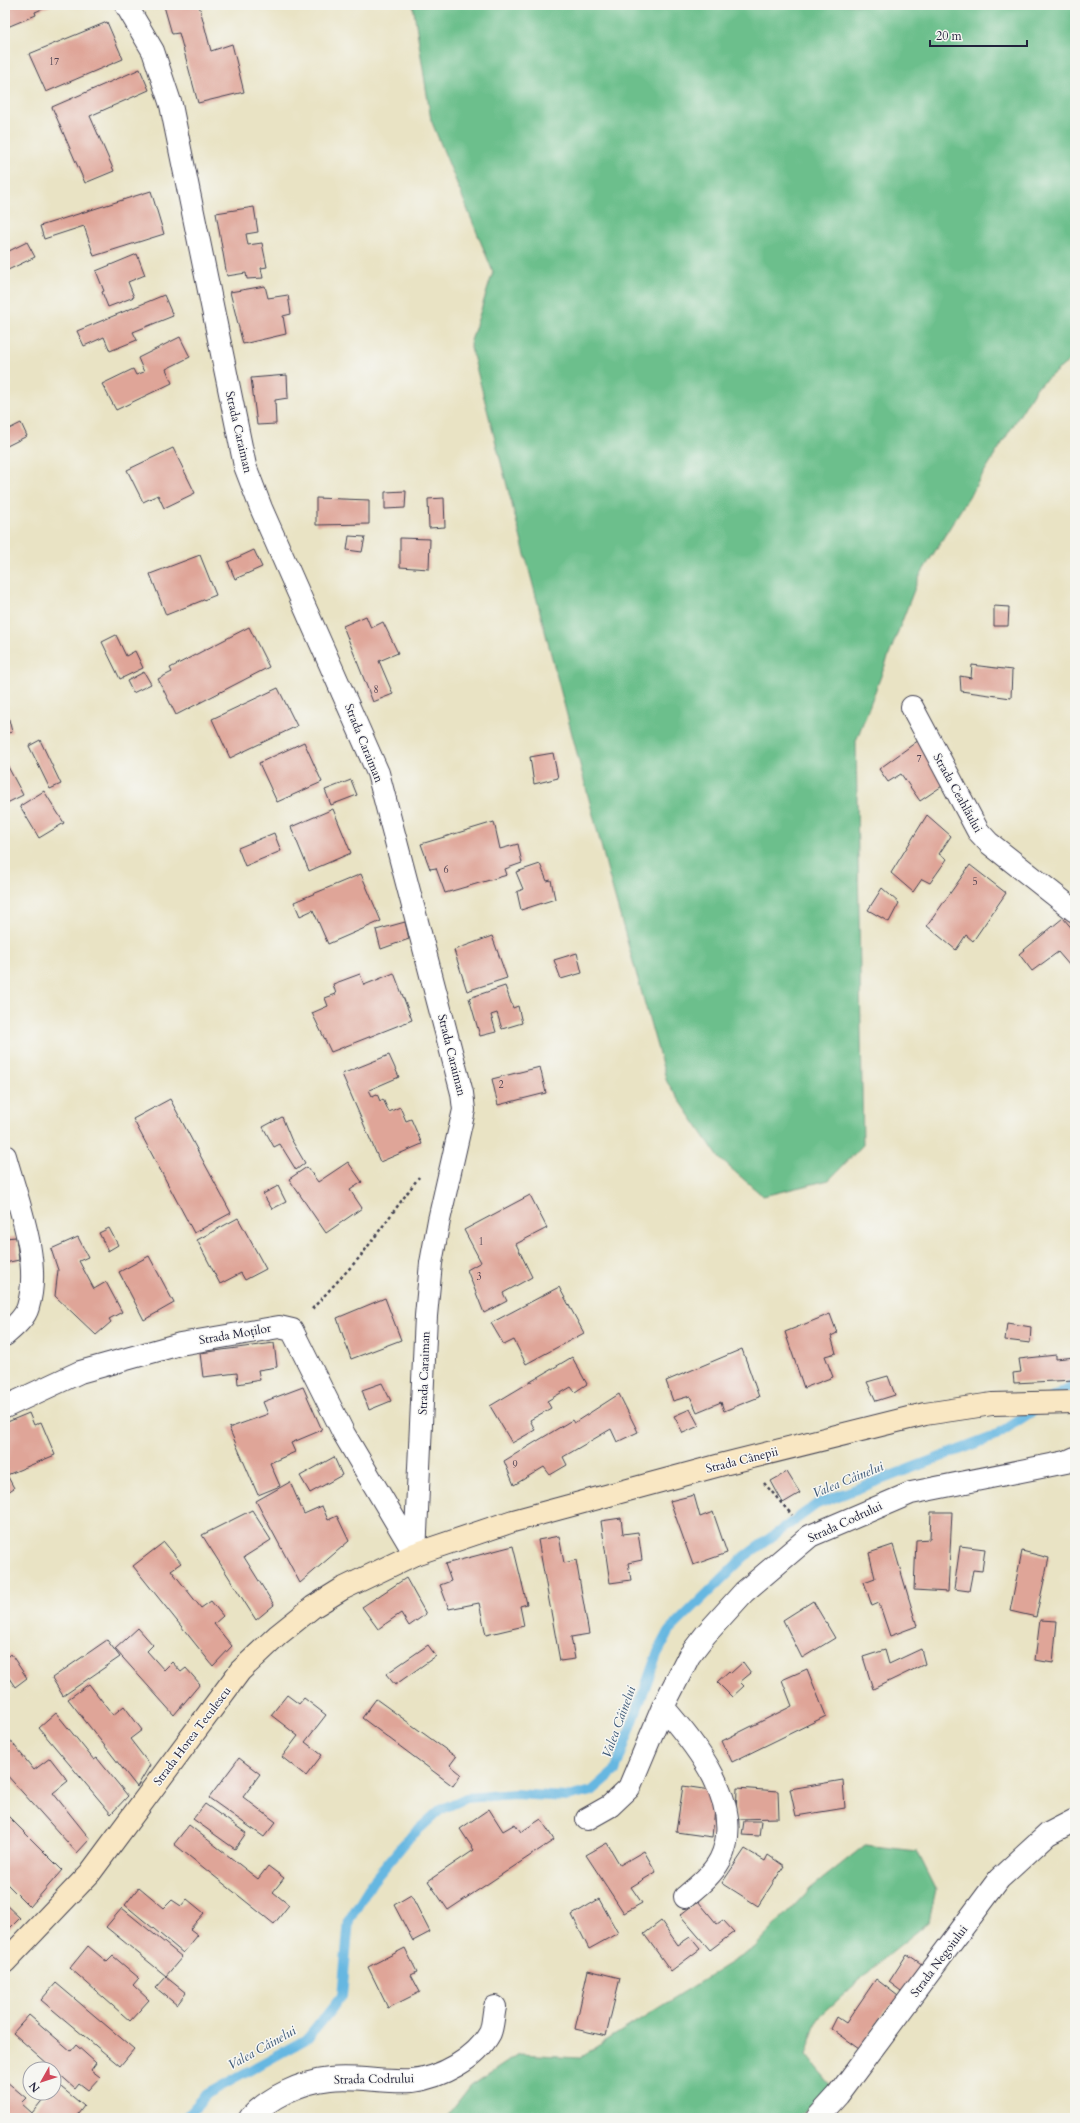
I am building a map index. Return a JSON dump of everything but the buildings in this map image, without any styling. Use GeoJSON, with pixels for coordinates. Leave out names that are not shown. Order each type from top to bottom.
{"type":"FeatureCollection","features":[{"type":"Feature","properties":{"kind":"street","name":"Strada Caraiman"},"geometry":{"type":"LineString","coordinates":[[126,5],[153,50],[171,105],[245,466],[264,515],[378,773],[462,1093],[464,1110],[439,1220],[426,1316],[415,1554]]}},
{"type":"Feature","properties":{"kind":"street","name":"Strada Ceahlăului"},"geometry":{"type":"LineString","coordinates":[[912,707],[978,831],[989,843],[1075,912]]}},
{"type":"Feature","properties":{"kind":"street"},"geometry":{"type":"LineString","coordinates":[[5,1156],[30,1248],[32,1282],[28,1308],[18,1324],[5,1335]]}},
{"type":"Feature","properties":{"kind":"street","name":"Strada Moților"},"geometry":{"type":"LineString","coordinates":[[5,1407],[80,1372],[180,1344],[279,1326],[292,1330]]}},
{"type":"Feature","properties":{"kind":"street"},"geometry":{"type":"LineString","coordinates":[[292,1330],[344,1434],[415,1554]]}},
{"type":"Feature","properties":{"kind":"street","name":"Strada Cânepii"},"geometry":{"type":"LineString","coordinates":[[415,1554],[513,1521],[724,1464],[925,1414],[992,1404],[1075,1402]]}},
{"type":"Feature","properties":{"kind":"street","name":"Strada Codrului"},"geometry":{"type":"LineString","coordinates":[[587,1819],[610,1806],[629,1788],[663,1707],[689,1656],[706,1634],[744,1592],[810,1536],[877,1506],[911,1493],[1066,1462],[1075,1458]]}},
{"type":"Feature","properties":{"kind":"street","name":"Strada Horea Teculescu"},"geometry":{"type":"LineString","coordinates":[[5,1962],[90,1873],[240,1671],[278,1635],[313,1607],[342,1588],[415,1554]]}},
{"type":"Feature","properties":{"kind":"street"},"geometry":{"type":"LineString","coordinates":[[663,1707],[686,1733],[715,1777],[725,1806],[727,1834],[720,1859],[706,1880],[685,1897]]}},
{"type":"Feature","properties":{"kind":"street","name":"Strada Negoiului"},"geometry":{"type":"LineString","coordinates":[[817,2118],[838,2095],[999,1879],[1020,1857],[1048,1834],[1075,1820]]}},
{"type":"Feature","properties":{"kind":"street","name":"Strada Codrului"},"geometry":{"type":"LineString","coordinates":[[250,2118],[259,2108],[292,2089],[330,2079],[413,2081],[450,2070],[474,2054],[490,2033],[495,2007]]}},
{"type":"Feature","properties":{"kind":"path"},"geometry":{"type":"LineString","coordinates":[[292,1330],[360,1258],[422,1172]]}},
{"type":"Feature","properties":{"kind":"green space"},"geometry":{"type":"Polygon","coordinates":[[[413,5],[1075,5],[1075,356],[1037,387],[919,577],[856,741],[863,1145],[829,1180],[763,1196],[720,1159],[667,1082],[613,891],[470,344],[493,272],[431,120],[413,5]]]}},
{"type":"Feature","properties":{"kind":"green space"},"geometry":{"type":"Polygon","coordinates":[[[865,1845],[917,1851],[936,1889],[929,1922],[884,1958],[818,2018],[806,2055],[830,2084],[797,2118],[446,2118],[471,2086],[519,2054],[580,2057],[754,1948],[810,1889],[865,1845]]]}},
{"type":"Feature","properties":{"kind":"waterway","name":"Valea Câinelui"},"geometry":{"type":"LineString","coordinates":[[1052,1398],[1070,1387],[1075,1387]]}},
{"type":"Feature","properties":{"kind":"waterway","name":"Valea Câinelui"},"geometry":{"type":"LineString","coordinates":[[185,2118],[207,2094],[308,2038],[342,1996],[349,1920],[373,1881],[408,1839],[440,1810],[466,1798],[514,1794],[567,1797],[592,1791],[615,1771],[657,1654],[670,1630],[744,1557],[817,1504],[993,1437],[1039,1407]]}}]}
